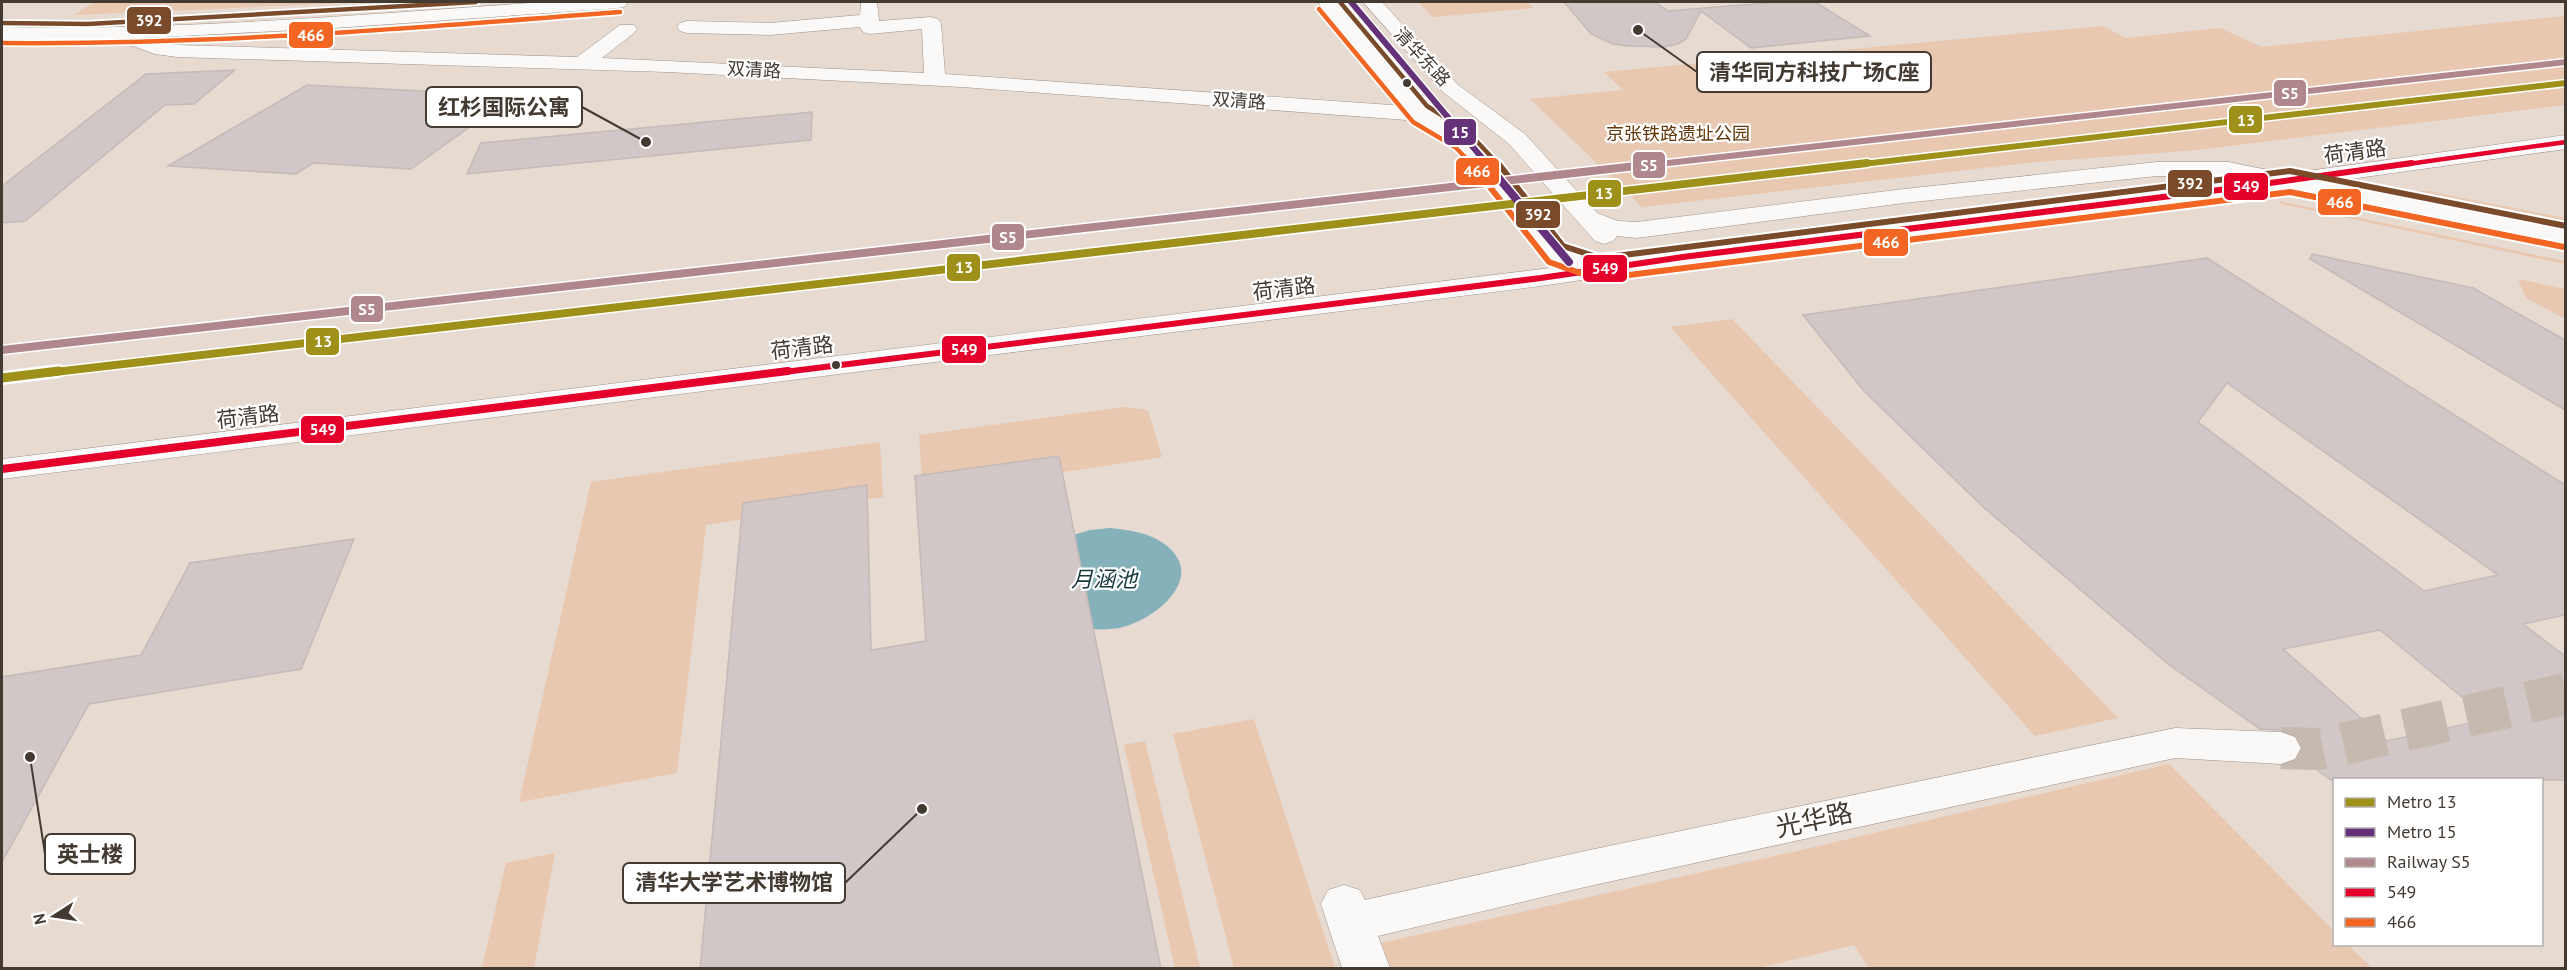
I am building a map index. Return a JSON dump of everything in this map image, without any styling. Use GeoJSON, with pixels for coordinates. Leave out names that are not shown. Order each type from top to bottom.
{"type":"FeatureCollection","features":[{"type":"Feature","properties":{"kind":"main road"},"geometry":{"type":"LineString","coordinates":[[2,22],[55,23],[250,17],[504,2]]}},
{"type":"Feature","properties":{"kind":"main road","name":"双清路"},"geometry":{"type":"LineString","coordinates":[[2,33],[88,35],[334,22],[619,2]]}},
{"type":"Feature","properties":{"kind":"main road","name":"清华东路"},"geometry":{"type":"LineString","coordinates":[[1327,2],[1420,114],[1461,139],[1479,156],[1557,255]]}},
{"type":"Feature","properties":{"kind":"main road","name":"清华东路"},"geometry":{"type":"LineString","coordinates":[[1372,2],[1450,88],[1475,105],[1516,139],[1590,219],[1607,259]]}},
{"type":"Feature","properties":{"kind":"main road"},"geometry":{"type":"LineString","coordinates":[[687,27],[770,29],[869,11],[870,28],[931,23],[935,80]]}},
{"type":"Feature","properties":{"kind":"main road"},"geometry":{"type":"LineString","coordinates":[[581,64],[627,29]]}},
{"type":"Feature","properties":{"kind":"main road","name":"双清路"},"geometry":{"type":"LineString","coordinates":[[88,35],[137,40],[155,48],[177,51],[581,64],[935,80],[1420,114]]}},
{"type":"Feature","properties":{"kind":"main road","name":"荷清路"},"geometry":{"type":"LineString","coordinates":[[2,469],[1494,284],[1607,259],[2228,169],[2565,124]]}},
{"type":"Feature","properties":{"kind":"main road","name":"荷清路"},"geometry":{"type":"LineString","coordinates":[[2,447],[1557,255],[1607,259],[2290,181],[2565,142]]}},
{"type":"Feature","properties":{"kind":"main road"},"geometry":{"type":"LineString","coordinates":[[1590,219],[1614,228],[1637,230],[1904,196],[2157,169],[2228,169],[2565,237]]}},
{"type":"Feature","properties":{"kind":"main road","name":"光华路"},"geometry":{"type":"LineString","coordinates":[[1366,969],[1348,913],[1584,869],[2175,743],[2281,748]]}},
{"type":"Feature","properties":{"kind":"green space"},"geometry":{"type":"Polygon","coordinates":[[[94,2],[371,2],[74,15],[94,2]]]}},
{"type":"Feature","properties":{"kind":"green space"},"geometry":{"type":"Polygon","coordinates":[[[1418,2],[1527,2],[1534,8],[1433,17],[1418,2]]]}},
{"type":"Feature","properties":{"kind":"green space","name":"京张铁路遗址公园"},"geometry":{"type":"Polygon","coordinates":[[[2565,16],[2565,105],[2197,150],[2037,162],[1642,207],[1530,99],[1623,90],[1604,72],[2103,26],[2126,38],[2220,28],[2262,47],[2565,16]]]}},
{"type":"Feature","properties":{"kind":"green space"},"geometry":{"type":"Polygon","coordinates":[[[2406,191],[2427,191],[2565,218],[2565,224],[2406,191]]]}},
{"type":"Feature","properties":{"kind":"green space"},"geometry":{"type":"Polygon","coordinates":[[[2279,201],[2565,261],[2565,264],[2281,204],[2279,201]]]}},
{"type":"Feature","properties":{"kind":"green space"},"geometry":{"type":"Polygon","coordinates":[[[2518,279],[2565,289],[2565,319],[2526,298],[2518,279]]]}},
{"type":"Feature","properties":{"kind":"green space"},"geometry":{"type":"Polygon","coordinates":[[[1732,319],[2118,718],[2035,736],[1670,327],[1732,319]]]}},
{"type":"Feature","properties":{"kind":"green space"},"geometry":{"type":"Polygon","coordinates":[[[1124,407],[1148,410],[1162,457],[923,494],[919,435],[1124,407]]]}},
{"type":"Feature","properties":{"kind":"green space"},"geometry":{"type":"Polygon","coordinates":[[[880,442],[883,497],[706,525],[677,773],[519,802],[591,482],[880,442]]]}},
{"type":"Feature","properties":{"kind":"green space"},"geometry":{"type":"Polygon","coordinates":[[[1254,719],[1335,968],[1234,968],[1173,734],[1254,719]]]}},
{"type":"Feature","properties":{"kind":"green space"},"geometry":{"type":"Polygon","coordinates":[[[1145,741],[1200,968],[1175,968],[1124,745],[1145,741]]]}},
{"type":"Feature","properties":{"kind":"green space"},"geometry":{"type":"Polygon","coordinates":[[[2169,764],[2333,930],[2333,946],[2349,946],[2372,968],[1869,968],[1854,945],[1758,968],[1390,968],[1381,943],[1793,852],[2169,764]]]}},
{"type":"Feature","properties":{"kind":"green space"},"geometry":{"type":"Polygon","coordinates":[[[555,853],[534,968],[482,968],[506,863],[555,853]]]}},
{"type":"Feature","properties":{"kind":"water","name":"月涵池"},"geometry":{"type":"Polygon","coordinates":[[[1110,528],[1144,534],[1163,543],[1176,555],[1181,568],[1180,581],[1173,594],[1163,605],[1137,622],[1112,629],[1077,628],[1070,536],[1090,530],[1110,528]]]}},
{"type":"Feature","properties":{"kind":"building"},"geometry":{"type":"Polygon","coordinates":[[[1564,2],[1655,2],[1668,11],[1779,2],[1815,2],[1870,36],[1751,48],[1701,11],[1686,39],[1678,44],[1664,47],[1629,46],[1613,44],[1591,34],[1564,2]]]}},
{"type":"Feature","properties":{"kind":"building"},"geometry":{"type":"Polygon","coordinates":[[[235,70],[194,104],[165,105],[25,221],[2,223],[2,186],[146,74],[235,70]]]}},
{"type":"Feature","properties":{"kind":"building"},"geometry":{"type":"Polygon","coordinates":[[[307,85],[513,96],[411,169],[313,163],[296,174],[168,166],[307,85]]]}},
{"type":"Feature","properties":{"kind":"building"},"geometry":{"type":"Polygon","coordinates":[[[812,112],[811,140],[467,174],[481,143],[812,112]]]}},
{"type":"Feature","properties":{"kind":"building"},"geometry":{"type":"Polygon","coordinates":[[[2312,254],[2473,288],[2565,340],[2565,410],[2310,259],[2312,254]]]}},
{"type":"Feature","properties":{"kind":"building"},"geometry":{"type":"Polygon","coordinates":[[[2207,258],[2565,485],[2565,615],[2523,624],[2565,656],[2565,780],[2543,780],[2543,778],[2333,778],[2331,780],[2299,757],[2303,747],[2296,735],[2281,730],[2260,729],[2168,664],[1982,506],[1864,391],[1803,315],[2207,258]],[[2227,383],[2198,422],[2424,591],[2498,575],[2227,383]],[[2380,630],[2283,649],[2387,741],[2489,719],[2380,630]]]}},
{"type":"Feature","properties":{"kind":"building"},"geometry":{"type":"Polygon","coordinates":[[[1059,456],[1161,969],[700,969],[743,503],[867,485],[871,650],[926,641],[915,476],[1059,456]]]}},
{"type":"Feature","properties":{"kind":"building"},"geometry":{"type":"Polygon","coordinates":[[[354,539],[301,669],[89,704],[2,862],[2,677],[141,655],[190,563],[354,539]]]}},
{"type":"Feature","properties":{"kind":"tunnel"},"geometry":{"type":"LineString","coordinates":[[2281,748],[2320,749],[2566,694]]}},
{"type":"Feature","properties":{"kind":"metro line","name":"15"},"geometry":{"type":"LineString","coordinates":[[1351,2],[1569,262]]}},
{"type":"Feature","properties":{"kind":"metro line","name":"13"},"geometry":{"type":"LineString","coordinates":[[2,378],[2566,83]]}},
{"type":"Feature","properties":{"kind":"rail line","name":"S5"},"geometry":{"type":"LineString","coordinates":[[2,350],[2566,62]]}},
{"type":"Feature","properties":{"kind":"transit line","name":"392"},"geometry":{"type":"LineString","coordinates":[[2,23],[88,24],[476,2]]}},
{"type":"Feature","properties":{"kind":"transit line","name":"392"},"geometry":{"type":"LineString","coordinates":[[1340,2],[1427,106],[1467,131],[1487,150],[1563,246],[1600,258],[2290,171],[2566,226]]}},
{"type":"Feature","properties":{"kind":"transit line","name":"466"},"geometry":{"type":"LineString","coordinates":[[1319,9],[1413,122],[1455,147],[1471,163],[1549,262],[1597,279],[2290,192],[2564,247]]}},
{"type":"Feature","properties":{"kind":"transit line","name":"466"},"geometry":{"type":"LineString","coordinates":[[2,43],[79,44],[234,39],[620,12]]}},
{"type":"Feature","properties":{"kind":"transit line","name":"549"},"geometry":{"type":"LineString","coordinates":[[2,469],[1541,278],[1683,257],[2235,188],[2566,142]]}},
{"type":"Feature","properties":{"kind":"place","name":"清华同方科技广场C座"},"geometry":{"type":"Point","coordinates":[1638,30]}},
{"type":"Feature","properties":{"kind":"place","name":"红杉国际公寓"},"geometry":{"type":"Point","coordinates":[646,142]}},
{"type":"Feature","properties":{"kind":"place","name":"英士楼"},"geometry":{"type":"Point","coordinates":[30,757]}},
{"type":"Feature","properties":{"kind":"place","name":"清华大学艺术博物馆"},"geometry":{"type":"Point","coordinates":[922,809]}}]}
